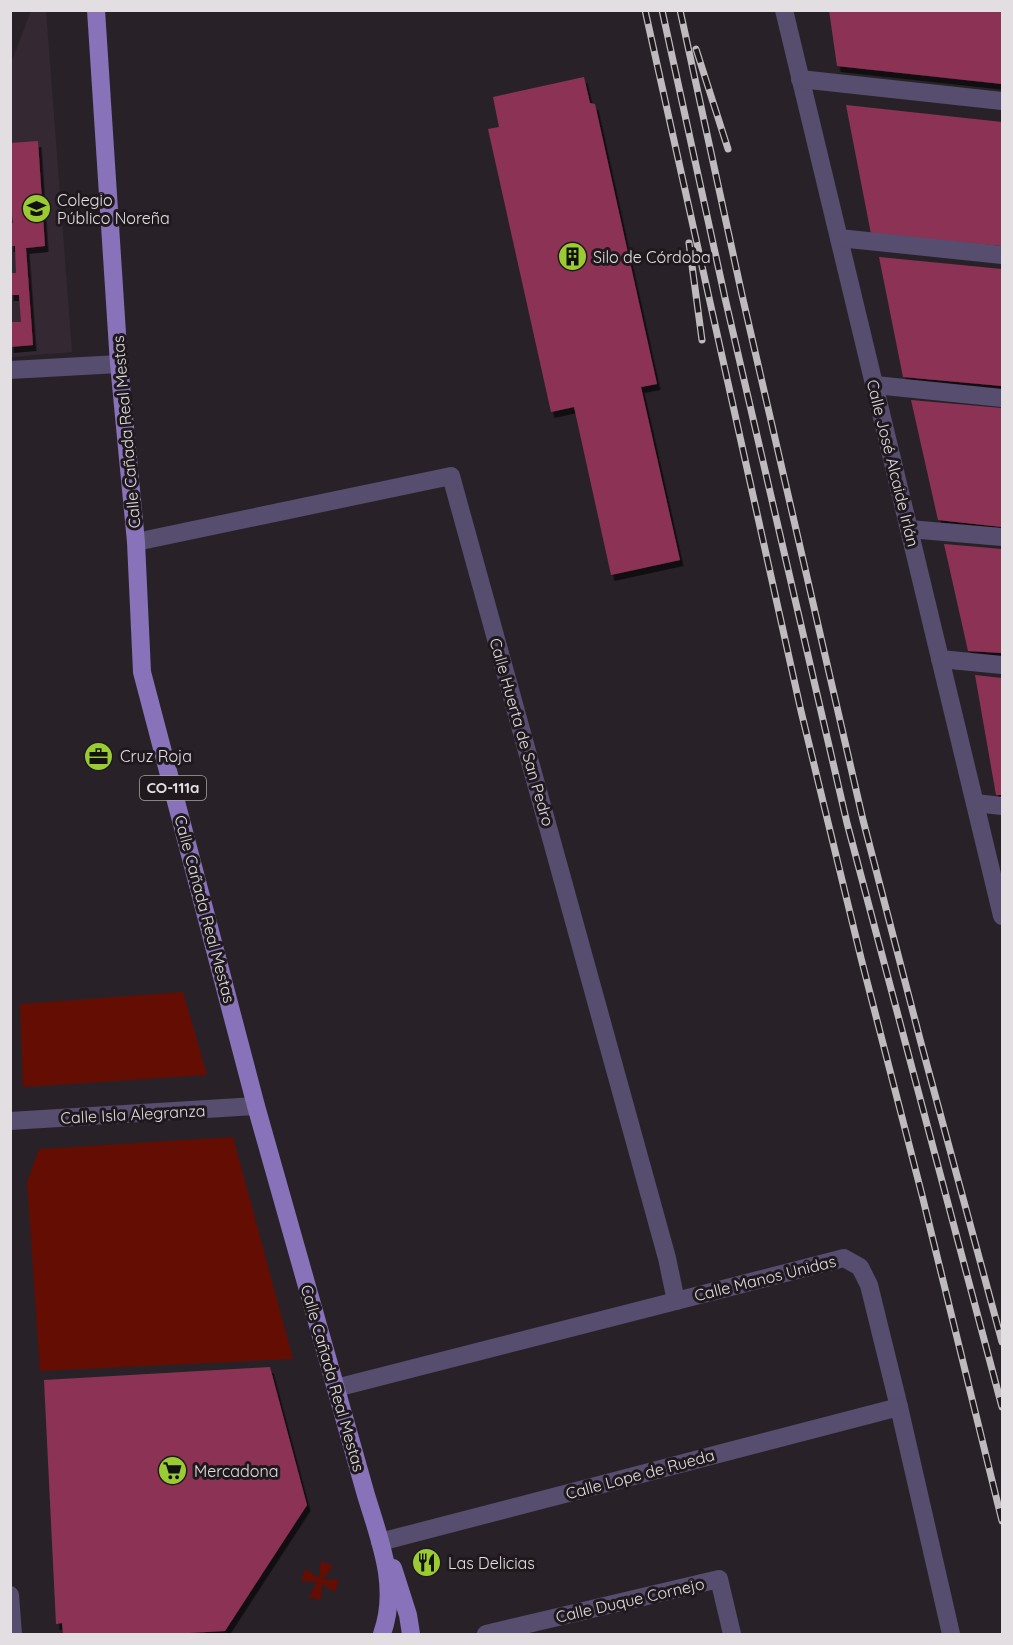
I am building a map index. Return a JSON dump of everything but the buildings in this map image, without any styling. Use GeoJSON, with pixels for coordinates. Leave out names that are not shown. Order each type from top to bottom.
{"type":"FeatureCollection","features":[{"type":"Feature","properties":{"kind":"main road","name":"Calle Cañada Real Mestas"},"geometry":{"type":"LineString","coordinates":[[96,10],[119,364],[135,542],[142,672],[256,1106],[386,1557],[389,1608],[382,1635]]}},
{"type":"Feature","properties":{"kind":"main road","name":"Calle Cañada Real Mestas"},"geometry":{"type":"LineString","coordinates":[[380,1542],[397,1576],[411,1635]]}},
{"type":"Feature","properties":{"kind":"main road"},"geometry":{"type":"LineString","coordinates":[[408,1615],[417,1635]]}},
{"type":"Feature","properties":{"kind":"street","name":"Calle José Alcaide Irlán"},"geometry":{"type":"LineString","coordinates":[[784,10],[1002,916]]}},
{"type":"Feature","properties":{"kind":"street"},"geometry":{"type":"LineString","coordinates":[[800,79],[1002,101]]}},
{"type":"Feature","properties":{"kind":"street"},"geometry":{"type":"LineString","coordinates":[[839,238],[1002,255]]}},
{"type":"Feature","properties":{"kind":"street"},"geometry":{"type":"LineString","coordinates":[[10,370],[119,364]]}},
{"type":"Feature","properties":{"kind":"street"},"geometry":{"type":"LineString","coordinates":[[874,385],[1002,398]]}},
{"type":"Feature","properties":{"kind":"street","name":"Calle Huerta de San Pedro"},"geometry":{"type":"LineString","coordinates":[[135,542],[452,476],[667,1258],[676,1301]]}},
{"type":"Feature","properties":{"kind":"street"},"geometry":{"type":"LineString","coordinates":[[909,529],[1002,537]]}},
{"type":"Feature","properties":{"kind":"street"},"geometry":{"type":"LineString","coordinates":[[940,659],[1002,665]]}},
{"type":"Feature","properties":{"kind":"street"},"geometry":{"type":"LineString","coordinates":[[975,803],[1002,806]]}},
{"type":"Feature","properties":{"kind":"street","name":"Calle Isla Alegranza"},"geometry":{"type":"LineString","coordinates":[[10,1121],[256,1106]]}},
{"type":"Feature","properties":{"kind":"street","name":"Calle Manos Unidas"},"geometry":{"type":"LineString","coordinates":[[336,1388],[844,1258],[860,1268],[869,1285],[951,1635]]}},
{"type":"Feature","properties":{"kind":"street","name":"Calle Lope de Rueda"},"geometry":{"type":"LineString","coordinates":[[380,1542],[899,1407]]}},
{"type":"Feature","properties":{"kind":"street","name":"Calle Duque Cornejo"},"geometry":{"type":"LineString","coordinates":[[486,1635],[719,1579],[732,1635]]}},
{"type":"Feature","properties":{"kind":"street"},"geometry":{"type":"LineString","coordinates":[[10,1595],[13,1635]]}},
{"type":"Feature","properties":{"kind":"shaded area","name":"Colegio Público Noreña"},"geometry":{"type":"Polygon","coordinates":[[[31,11],[46,11],[72,352],[11,357],[10,66],[31,11]]]}},
{"type":"Feature","properties":{"kind":"shaded area"},"geometry":{"type":"Polygon","coordinates":[[[183,992],[207,1075],[23,1087],[20,1004],[183,992]]]}},
{"type":"Feature","properties":{"kind":"shaded area"},"geometry":{"type":"Polygon","coordinates":[[[233,1137],[293,1359],[40,1371],[27,1182],[39,1149],[233,1137]]]}},
{"type":"Feature","properties":{"kind":"shaded area"},"geometry":{"type":"Polygon","coordinates":[[[321,1561],[333,1566],[323,1579],[339,1580],[335,1592],[322,1584],[321,1600],[309,1597],[317,1582],[301,1581],[305,1569],[319,1578],[321,1561]]]}},
{"type":"Feature","properties":{"kind":"railway"},"geometry":{"type":"LineString","coordinates":[[645,10],[801,711],[1002,1521]]}},
{"type":"Feature","properties":{"kind":"railway"},"geometry":{"type":"LineString","coordinates":[[662,10],[725,298],[847,823],[1002,1407]]}},
{"type":"Feature","properties":{"kind":"railway"},"geometry":{"type":"LineString","coordinates":[[680,10],[742,295],[863,820],[1002,1342]]}},
{"type":"Feature","properties":{"kind":"railway"},"geometry":{"type":"LineString","coordinates":[[696,49],[728,149]]}},
{"type":"Feature","properties":{"kind":"railway"},"geometry":{"type":"LineString","coordinates":[[689,243],[702,340]]}},
{"type":"Feature","properties":{"kind":"place","name":"Colegio Público Noreña"},"geometry":{"type":"Point","coordinates":[36,209]}},
{"type":"Feature","properties":{"kind":"place","name":"Silo de Córdoba"},"geometry":{"type":"Point","coordinates":[572,257]}},
{"type":"Feature","properties":{"kind":"place","name":"Cruz Roja"},"geometry":{"type":"Point","coordinates":[99,756]}},
{"type":"Feature","properties":{"kind":"place","name":"Mercadona"},"geometry":{"type":"Point","coordinates":[173,1471]}},
{"type":"Feature","properties":{"kind":"place","name":"Las Delicias"},"geometry":{"type":"Point","coordinates":[427,1563]}}]}
